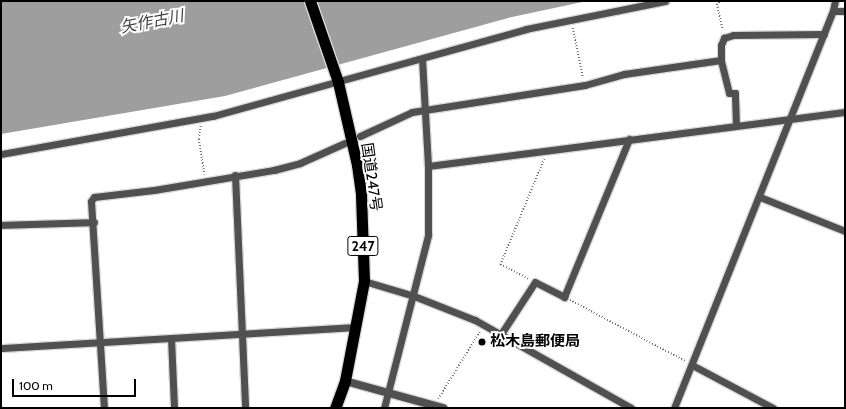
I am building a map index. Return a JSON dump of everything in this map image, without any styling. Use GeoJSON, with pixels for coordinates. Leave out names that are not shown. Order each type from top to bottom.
{"type":"FeatureCollection","features":[{"type":"Feature","properties":{"kind":"highway","name":"国道247号"},"geometry":{"type":"LineString","coordinates":[[310,1],[338,82],[357,165],[361,195],[364,281],[345,381],[335,408]]}},
{"type":"Feature","properties":{"kind":"street"},"geometry":{"type":"LineString","coordinates":[[1,154],[213,116],[526,29],[665,1]]}},
{"type":"Feature","properties":{"kind":"street"},"geometry":{"type":"LineString","coordinates":[[674,408],[760,198],[833,12],[835,1]]}},
{"type":"Feature","properties":{"kind":"street"},"geometry":{"type":"LineString","coordinates":[[833,12],[845,11]]}},
{"type":"Feature","properties":{"kind":"street"},"geometry":{"type":"LineString","coordinates":[[736,125],[736,93],[730,93],[721,60],[721,45],[724,38],[733,35],[824,34]]}},
{"type":"Feature","properties":{"kind":"street"},"geometry":{"type":"LineString","coordinates":[[384,408],[414,296],[428,235],[428,166],[422,59]]}},
{"type":"Feature","properties":{"kind":"street"},"geometry":{"type":"LineString","coordinates":[[360,136],[412,112],[585,85],[624,74],[721,60]]}},
{"type":"Feature","properties":{"kind":"street"},"geometry":{"type":"LineString","coordinates":[[428,166],[548,148],[845,112]]}},
{"type":"Feature","properties":{"kind":"street"},"geometry":{"type":"LineString","coordinates":[[501,334],[535,282],[564,297],[629,139]]}},
{"type":"Feature","properties":{"kind":"street"},"geometry":{"type":"LineString","coordinates":[[104,408],[99,342],[94,222],[91,201],[98,194],[154,190],[235,175],[274,170],[300,163],[345,143]]}},
{"type":"Feature","properties":{"kind":"street"},"geometry":{"type":"LineString","coordinates":[[235,175],[245,408]]}},
{"type":"Feature","properties":{"kind":"street"},"geometry":{"type":"LineString","coordinates":[[760,198],[845,231]]}},
{"type":"Feature","properties":{"kind":"street"},"geometry":{"type":"LineString","coordinates":[[1,225],[94,222]]}},
{"type":"Feature","properties":{"kind":"street"},"geometry":{"type":"LineString","coordinates":[[364,281],[414,296],[483,324],[630,408]]}},
{"type":"Feature","properties":{"kind":"street"},"geometry":{"type":"LineString","coordinates":[[1,348],[242,335],[356,327]]}},
{"type":"Feature","properties":{"kind":"street"},"geometry":{"type":"LineString","coordinates":[[171,338],[174,408]]}},
{"type":"Feature","properties":{"kind":"street"},"geometry":{"type":"LineString","coordinates":[[692,365],[773,408]]}},
{"type":"Feature","properties":{"kind":"street"},"geometry":{"type":"LineString","coordinates":[[345,381],[389,391],[439,407]]}},
{"type":"Feature","properties":{"kind":"path"},"geometry":{"type":"LineString","coordinates":[[722,1],[717,2],[724,38]]}},
{"type":"Feature","properties":{"kind":"path"},"geometry":{"type":"LineString","coordinates":[[573,28],[585,85]]}},
{"type":"Feature","properties":{"kind":"path"},"geometry":{"type":"LineString","coordinates":[[206,180],[199,127],[213,116]]}},
{"type":"Feature","properties":{"kind":"path"},"geometry":{"type":"LineString","coordinates":[[535,282],[500,265],[548,148]]}},
{"type":"Feature","properties":{"kind":"path"},"geometry":{"type":"LineString","coordinates":[[564,297],[692,365]]}},
{"type":"Feature","properties":{"kind":"path"},"geometry":{"type":"LineString","coordinates":[[439,407],[483,324]]}},
{"type":"Feature","properties":{"kind":"water","name":"矢作古川"},"geometry":{"type":"Polygon","coordinates":[[[1,1],[587,1],[512,17],[225,96],[1,134],[1,1]]]}},
{"type":"Feature","properties":{"kind":"place","name":"松木島郵便局"},"geometry":{"type":"Point","coordinates":[482,342]}}]}
